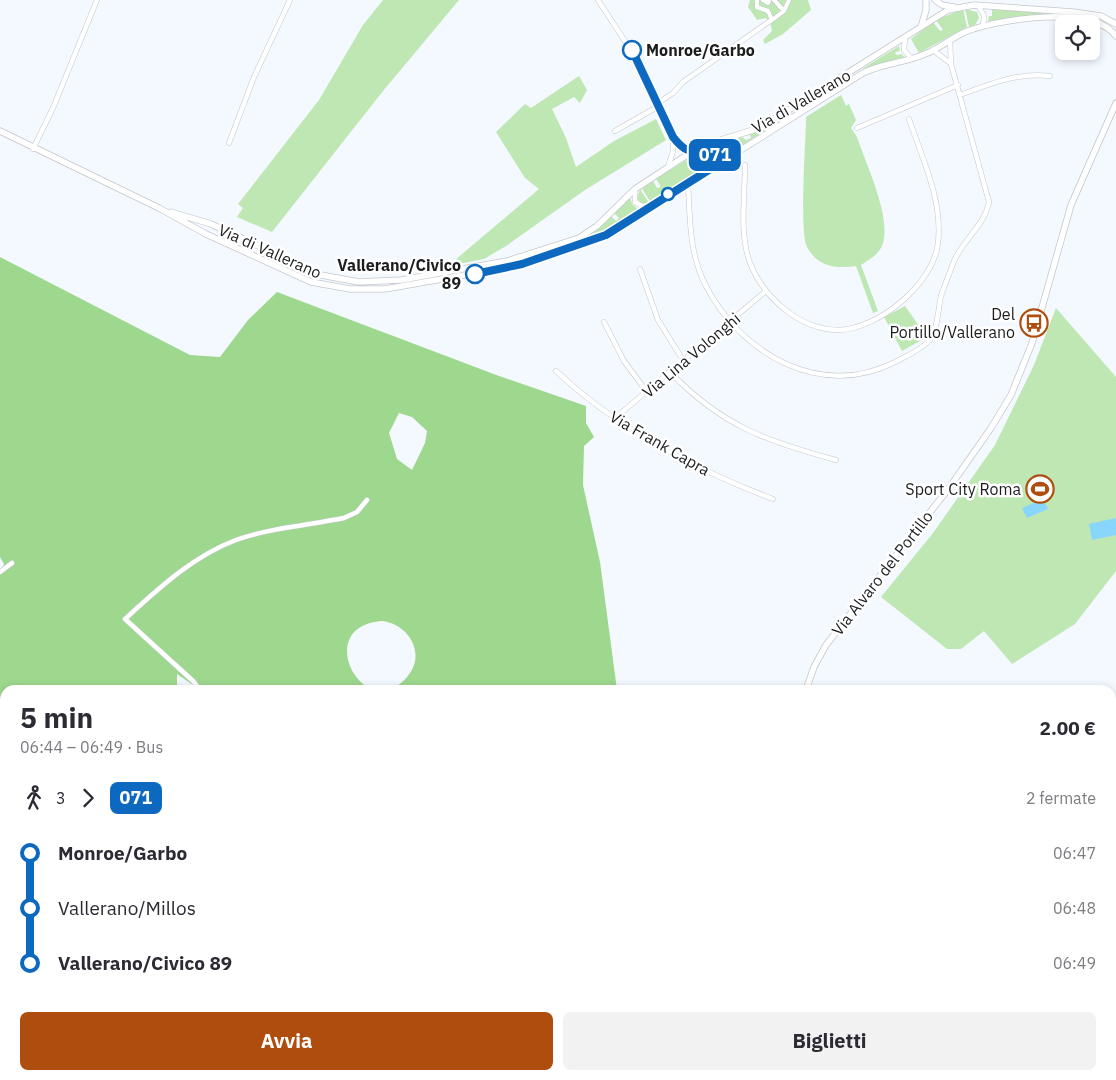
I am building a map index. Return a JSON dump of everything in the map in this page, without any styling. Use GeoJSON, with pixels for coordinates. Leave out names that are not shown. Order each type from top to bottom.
{"type":"FeatureCollection","features":[{"type":"Feature","properties":{"kind":"street"},"geometry":{"type":"LineString","coordinates":[[33,148],[53,108],[96,0]]}},
{"type":"Feature","properties":{"kind":"street"},"geometry":{"type":"LineString","coordinates":[[229,143],[254,77],[290,0]]}},
{"type":"Feature","properties":{"kind":"street"},"geometry":{"type":"LineString","coordinates":[[598,0],[627,42],[673,137],[683,148],[693,151]]}},
{"type":"Feature","properties":{"kind":"street"},"geometry":{"type":"LineString","coordinates":[[757,0],[757,7],[766,10],[771,21]]}},
{"type":"Feature","properties":{"kind":"street"},"geometry":{"type":"LineString","coordinates":[[763,0],[768,3],[769,0]]}},
{"type":"Feature","properties":{"kind":"street"},"geometry":{"type":"LineString","coordinates":[[774,0],[784,11]]}},
{"type":"Feature","properties":{"kind":"street"},"geometry":{"type":"LineString","coordinates":[[615,132],[658,104],[672,94],[682,82],[771,21],[784,11],[790,0]]}},
{"type":"Feature","properties":{"kind":"street"},"geometry":{"type":"LineString","coordinates":[[921,27],[926,10],[926,0]]}},
{"type":"Feature","properties":{"kind":"street"},"geometry":{"type":"LineString","coordinates":[[935,0],[942,5],[956,8]]}},
{"type":"Feature","properties":{"kind":"street"},"geometry":{"type":"LineString","coordinates":[[978,5],[984,16],[983,26]]}},
{"type":"Feature","properties":{"kind":"street","name":"Via di Vallerano"},"geometry":{"type":"LineString","coordinates":[[159,208],[211,224],[321,275],[352,281],[379,282],[411,279],[494,264],[572,240],[597,226],[635,189],[693,151],[705,145],[740,135],[776,118],[939,15],[956,8],[978,5],[1091,14],[1116,24]]}},
{"type":"Feature","properties":{"kind":"street","name":"Via di Vallerano"},"geometry":{"type":"LineString","coordinates":[[0,131],[159,208],[206,234],[311,282],[335,287],[368,290],[411,286],[522,264],[606,235],[688,181],[863,73],[933,50],[965,32],[983,26],[1031,18],[1080,19],[1101,24],[1116,36]]}},
{"type":"Feature","properties":{"kind":"street"},"geometry":{"type":"LineString","coordinates":[[905,38],[904,50],[911,58]]}},
{"type":"Feature","properties":{"kind":"street"},"geometry":{"type":"LineString","coordinates":[[688,181],[690,228],[696,260],[709,292],[729,322],[751,343],[779,361],[802,370],[831,376],[848,376],[872,372],[895,362],[926,344],[934,330],[942,292],[957,254],[984,216],[989,202],[951,64],[950,40]]}},
{"type":"Feature","properties":{"kind":"street"},"geometry":{"type":"LineString","coordinates":[[933,50],[951,64]]}},
{"type":"Feature","properties":{"kind":"street"},"geometry":{"type":"LineString","coordinates":[[960,95],[1014,76],[1033,74],[1050,76]]}},
{"type":"Feature","properties":{"kind":"street"},"geometry":{"type":"LineString","coordinates":[[857,128],[958,85]]}},
{"type":"Feature","properties":{"kind":"street","name":"Via Alvaro del Portillo"},"geometry":{"type":"LineString","coordinates":[[808,685],[814,667],[826,645],[948,488],[991,428],[1011,395],[1032,343],[1071,205],[1116,103]]}},
{"type":"Feature","properties":{"kind":"street"},"geometry":{"type":"LineString","coordinates":[[745,165],[744,231],[746,249],[752,266],[766,291],[780,306],[802,320],[839,330],[856,326],[906,299],[917,288],[930,269],[936,252],[939,219],[935,195],[909,119]]}},
{"type":"Feature","properties":{"kind":"street"},"geometry":{"type":"LineString","coordinates":[[668,167],[673,152],[673,137]]}},
{"type":"Feature","properties":{"kind":"street"},"geometry":{"type":"LineString","coordinates":[[705,145],[714,154],[715,166]]}},
{"type":"Feature","properties":{"kind":"street"},"geometry":{"type":"LineString","coordinates":[[635,189],[635,202],[646,208]]}},
{"type":"Feature","properties":{"kind":"street"},"geometry":{"type":"LineString","coordinates":[[640,269],[658,320],[684,360]]}},
{"type":"Feature","properties":{"kind":"street","name":"Via Lina Volonghi"},"geometry":{"type":"LineString","coordinates":[[615,418],[766,291]]}},
{"type":"Feature","properties":{"kind":"street"},"geometry":{"type":"LineString","coordinates":[[604,322],[629,369],[647,392]]}},
{"type":"Feature","properties":{"kind":"street","name":"Via Frank Capra"},"geometry":{"type":"LineString","coordinates":[[556,371],[590,402],[615,418],[696,465],[773,499]]}},
{"type":"Feature","properties":{"kind":"street"},"geometry":{"type":"LineString","coordinates":[[670,372],[696,397],[734,424],[775,442],[836,460]]}},
{"type":"Feature","properties":{"kind":"street"},"geometry":{"type":"LineString","coordinates":[[196,685],[125,620],[162,585],[217,549],[260,534],[344,518],[356,512],[367,500]]}},
{"type":"Feature","properties":{"kind":"street"},"geometry":{"type":"LineString","coordinates":[[0,572],[12,563]]}},
{"type":"Feature","properties":{"kind":"green space"},"geometry":{"type":"Polygon","coordinates":[[[383,0],[459,0],[383,91],[272,232],[237,217],[243,208],[238,204],[319,100],[363,25],[383,0]]]}},
{"type":"Feature","properties":{"kind":"green space"},"geometry":{"type":"Polygon","coordinates":[[[750,0],[808,0],[811,10],[783,34],[765,44],[763,40],[772,31],[770,21],[765,18],[757,20],[748,7],[750,0]]]}},
{"type":"Feature","properties":{"kind":"green space"},"geometry":{"type":"Polygon","coordinates":[[[963,9],[967,27],[919,53],[911,39],[933,22],[940,31],[943,30],[936,20],[963,9]]]}},
{"type":"Feature","properties":{"kind":"green space"},"geometry":{"type":"Polygon","coordinates":[[[965,9],[977,12],[979,18],[975,25],[969,27],[965,9]]]}},
{"type":"Feature","properties":{"kind":"green space"},"geometry":{"type":"Polygon","coordinates":[[[992,9],[1047,14],[988,21],[989,16],[992,16],[992,9]]]}},
{"type":"Feature","properties":{"kind":"green space"},"geometry":{"type":"Polygon","coordinates":[[[899,46],[900,51],[895,52],[896,55],[902,54],[904,57],[862,69],[899,46]]]}},
{"type":"Feature","properties":{"kind":"green space"},"geometry":{"type":"Polygon","coordinates":[[[579,76],[587,90],[580,103],[574,97],[552,109],[566,138],[576,167],[614,141],[656,119],[666,140],[585,190],[506,246],[484,259],[448,266],[539,189],[525,178],[496,132],[525,104],[531,108],[579,76]]]}},
{"type":"Feature","properties":{"kind":"green space"},"geometry":{"type":"Polygon","coordinates":[[[841,95],[846,106],[849,104],[856,120],[851,128],[857,137],[871,175],[884,219],[885,232],[882,247],[874,256],[861,265],[878,311],[873,313],[856,266],[835,267],[822,263],[811,254],[805,238],[803,205],[806,117],[841,95]]]}},
{"type":"Feature","properties":{"kind":"green space"},"geometry":{"type":"Polygon","coordinates":[[[782,120],[719,159],[713,146],[742,137],[746,140],[751,138],[750,135],[746,136],[782,120]]]}},
{"type":"Feature","properties":{"kind":"green space"},"geometry":{"type":"Polygon","coordinates":[[[699,152],[707,166],[650,201],[642,189],[653,181],[657,188],[661,187],[656,179],[699,152]]]}},
{"type":"Feature","properties":{"kind":"green space"},"geometry":{"type":"Polygon","coordinates":[[[640,189],[649,203],[641,203],[637,199],[640,189]]]}},
{"type":"Feature","properties":{"kind":"green space"},"geometry":{"type":"Polygon","coordinates":[[[630,197],[632,204],[639,210],[609,229],[581,241],[596,231],[611,216],[616,221],[619,218],[614,213],[630,197]]]}},
{"type":"Feature","properties":{"kind":"green space"},"geometry":{"type":"Polygon","coordinates":[[[0,257],[190,355],[220,357],[248,320],[277,292],[499,376],[586,406],[586,423],[594,437],[584,446],[583,485],[600,562],[616,685],[396,685],[407,677],[413,668],[415,650],[407,634],[392,623],[382,621],[361,627],[350,639],[347,654],[352,670],[366,685],[193,685],[177,674],[177,685],[0,685],[0,573],[4,564],[0,557],[0,257]],[[399,413],[389,433],[397,459],[412,470],[425,443],[427,431],[412,417],[399,413]]]}},
{"type":"Feature","properties":{"kind":"green space"},"geometry":{"type":"Polygon","coordinates":[[[905,306],[927,337],[902,351],[884,317],[905,306]]]}},
{"type":"Feature","properties":{"kind":"green space","name":"Sport City Roma"},"geometry":{"type":"Polygon","coordinates":[[[1056,308],[1116,377],[1116,571],[1075,624],[1012,664],[984,631],[961,649],[947,649],[881,597],[933,533],[995,445],[1034,365],[1056,308]]]}},
{"type":"Feature","properties":{"kind":"water"},"geometry":{"type":"Polygon","coordinates":[[[1043,499],[1048,509],[1027,518],[1022,508],[1043,499]]]}},
{"type":"Feature","properties":{"kind":"water"},"geometry":{"type":"Polygon","coordinates":[[[1116,518],[1116,535],[1092,540],[1089,524],[1116,518]]]}},
{"type":"Feature","properties":{"kind":"bus line","name":"071"},"geometry":{"type":"LineString","coordinates":[[475,274],[522,264],[595,240],[622,226],[646,208],[715,166],[714,154],[705,145],[693,151],[683,148],[678,144],[632,50]]}},
{"type":"Feature","properties":{"kind":"place","name":"Monroe/Garbo"},"geometry":{"type":"Point","coordinates":[632,50]}},
{"type":"Feature","properties":{"kind":"place","name":"Vallerano/Civico 89"},"geometry":{"type":"Point","coordinates":[475,274]}},
{"type":"Feature","properties":{"kind":"place","name":"Del Portillo/Vallerano"},"geometry":{"type":"Point","coordinates":[1034,323]}},
{"type":"Feature","properties":{"kind":"place","name":"Sport City Roma"},"geometry":{"type":"Point","coordinates":[1040,489]}}]}
